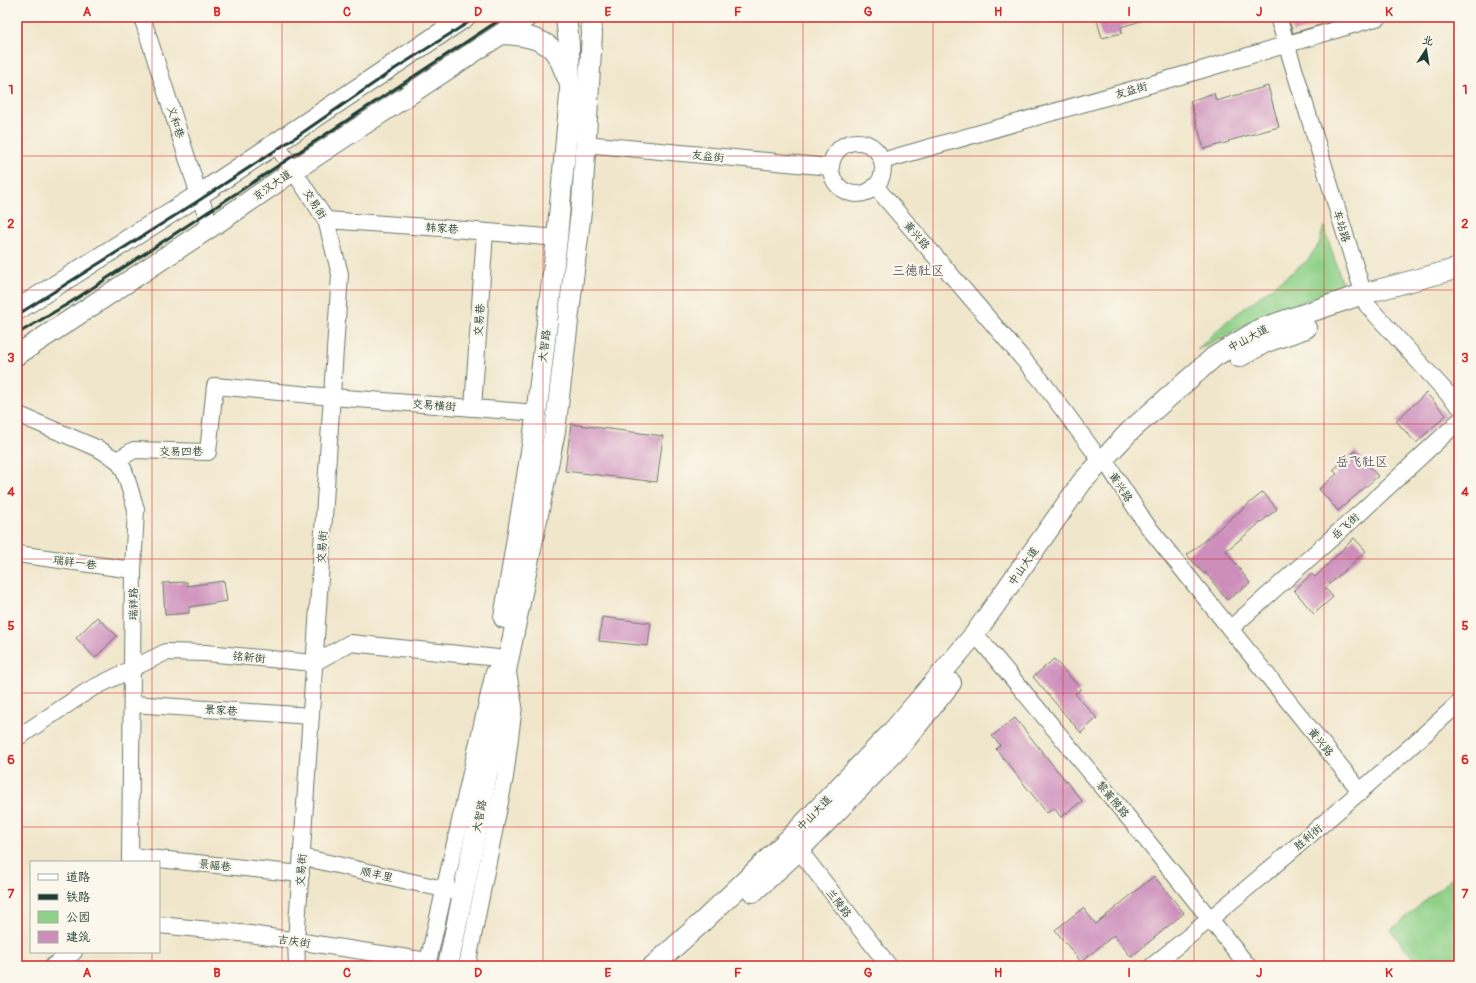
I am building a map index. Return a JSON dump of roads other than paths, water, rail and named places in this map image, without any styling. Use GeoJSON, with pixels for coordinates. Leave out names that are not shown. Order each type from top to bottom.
{"type":"FeatureCollection","features":[{"type":"Feature","properties":{"kind":"main road"},"geometry":{"type":"LineString","coordinates":[[17,310],[199,195],[465,17]]}},
{"type":"Feature","properties":{"kind":"main road","name":"京汉大道"},"geometry":{"type":"LineString","coordinates":[[17,355],[293,171],[528,17]]}},
{"type":"Feature","properties":{"kind":"main road","name":"大智路"},"geometry":{"type":"LineString","coordinates":[[448,966],[481,807],[510,573],[536,414],[557,238],[570,95],[569,44],[566,17]]}},
{"type":"Feature","properties":{"kind":"main road","name":"大智路"},"geometry":{"type":"LineString","coordinates":[[430,964],[470,804],[499,665],[555,431],[582,202],[592,34],[595,18]]}},
{"type":"Feature","properties":{"kind":"main road"},"geometry":{"type":"LineString","coordinates":[[503,34],[517,35],[533,39],[552,49],[567,77],[570,95]]}},
{"type":"Feature","properties":{"kind":"main road","name":"中山大道"},"geometry":{"type":"LineString","coordinates":[[672,966],[794,844],[891,733],[979,639],[1082,482],[1105,464],[1128,432],[1214,357],[1260,329],[1365,299],[1459,268]]}},
{"type":"Feature","properties":{"kind":"main road","name":"中山大道"},"geometry":{"type":"LineString","coordinates":[[1365,299],[1459,278]]}},
{"type":"Feature","properties":{"kind":"main road","name":"中山大道"},"geometry":{"type":"LineString","coordinates":[[653,966],[794,844]]}},
{"type":"Feature","properties":{"kind":"street","name":"义和巷"},"geometry":{"type":"LineString","coordinates":[[142,17],[199,195],[211,226]]}},
{"type":"Feature","properties":{"kind":"street","name":"车站路"},"geometry":{"type":"LineString","coordinates":[[1278,17],[1365,299],[1459,406]]}},
{"type":"Feature","properties":{"kind":"street","name":"友益街"},"geometry":{"type":"LineString","coordinates":[[882,161],[1380,17]]}},
{"type":"Feature","properties":{"kind":"street"},"geometry":{"type":"LineString","coordinates":[[856,142],[872,146],[882,161],[883,170],[881,179],[868,192],[861,194],[852,194],[843,190],[836,184],[830,167],[833,156],[839,148],[846,143],[856,142]]}},
{"type":"Feature","properties":{"kind":"street","name":"交易街"},"geometry":{"type":"LineString","coordinates":[[276,144],[326,220],[340,274],[296,941],[297,966]]}},
{"type":"Feature","properties":{"kind":"street","name":"友益街"},"geometry":{"type":"LineString","coordinates":[[586,144],[830,167]]}},
{"type":"Feature","properties":{"kind":"street","name":"黄兴路"},"geometry":{"type":"LineString","coordinates":[[875,186],[1041,380],[1105,464],[1146,524],[1361,792]]}},
{"type":"Feature","properties":{"kind":"street","name":"韩家巷"},"geometry":{"type":"LineString","coordinates":[[326,220],[557,238]]}},
{"type":"Feature","properties":{"kind":"street","name":"交易巷"},"geometry":{"type":"LineString","coordinates":[[473,408],[485,232]]}},
{"type":"Feature","properties":{"kind":"street","name":"交易横街"},"geometry":{"type":"LineString","coordinates":[[215,386],[536,414]]}},
{"type":"Feature","properties":{"kind":"street","name":"交易四巷"},"geometry":{"type":"LineString","coordinates":[[117,460],[134,450],[208,452],[215,386]]}},
{"type":"Feature","properties":{"kind":"street"},"geometry":{"type":"LineString","coordinates":[[17,414],[99,449],[117,460]]}},
{"type":"Feature","properties":{"kind":"street","name":"岳飞街"},"geometry":{"type":"LineString","coordinates":[[1230,628],[1362,512],[1459,421]]}},
{"type":"Feature","properties":{"kind":"street","name":"瑞祥路"},"geometry":{"type":"LineString","coordinates":[[117,460],[124,470],[136,509],[132,668],[130,859]]}},
{"type":"Feature","properties":{"kind":"street","name":"瑞祥一巷"},"geometry":{"type":"LineString","coordinates":[[17,554],[134,570]]}},
{"type":"Feature","properties":{"kind":"street","name":"黎黄陂路"},"geometry":{"type":"LineString","coordinates":[[979,639],[1248,966]]}},
{"type":"Feature","properties":{"kind":"street"},"geometry":{"type":"LineString","coordinates":[[314,663],[350,643],[499,665]]}},
{"type":"Feature","properties":{"kind":"street","name":"铭新街"},"geometry":{"type":"LineString","coordinates":[[19,734],[89,690],[166,652],[206,653],[314,663]]}},
{"type":"Feature","properties":{"kind":"street","name":"大智路"},"geometry":{"type":"LineString","coordinates":[[467,966],[504,777],[514,706],[499,665]]}},
{"type":"Feature","properties":{"kind":"street","name":"胜利街"},"geometry":{"type":"LineString","coordinates":[[1152,966],[1210,920],[1361,792],[1459,703]]}},
{"type":"Feature","properties":{"kind":"street","name":"景家巷"},"geometry":{"type":"LineString","coordinates":[[132,704],[311,716]]}},
{"type":"Feature","properties":{"kind":"street","name":"兰陵路"},"geometry":{"type":"LineString","coordinates":[[794,844],[889,966]]}},
{"type":"Feature","properties":{"kind":"street","name":"顺丰里"},"geometry":{"type":"LineString","coordinates":[[302,857],[448,891]]}},
{"type":"Feature","properties":{"kind":"street","name":"景福巷"},"geometry":{"type":"LineString","coordinates":[[130,859],[153,861]]}},
{"type":"Feature","properties":{"kind":"street","name":"景福巷"},"geometry":{"type":"LineString","coordinates":[[160,862],[301,874]]}},
{"type":"Feature","properties":{"kind":"street","name":"吉庆街"},"geometry":{"type":"LineString","coordinates":[[160,925],[250,934],[430,964]]}},
{"type":"Feature","properties":{"kind":"street"},"geometry":{"type":"LineString","coordinates":[[53,966],[72,953]]}},
{"type":"Feature","properties":{"kind":"railway"},"geometry":{"type":"LineString","coordinates":[[17,315],[195,203],[299,135],[396,68],[477,17]]}},
{"type":"Feature","properties":{"kind":"railway"},"geometry":{"type":"LineString","coordinates":[[17,334],[71,302],[504,17]]}},
{"type":"Feature","properties":{"kind":"district","name":"三德社区"},"geometry":{"type":"Point","coordinates":[918,270]}},
{"type":"Feature","properties":{"kind":"district","name":"岳飞社区"},"geometry":{"type":"Point","coordinates":[1362,461]}}]}
